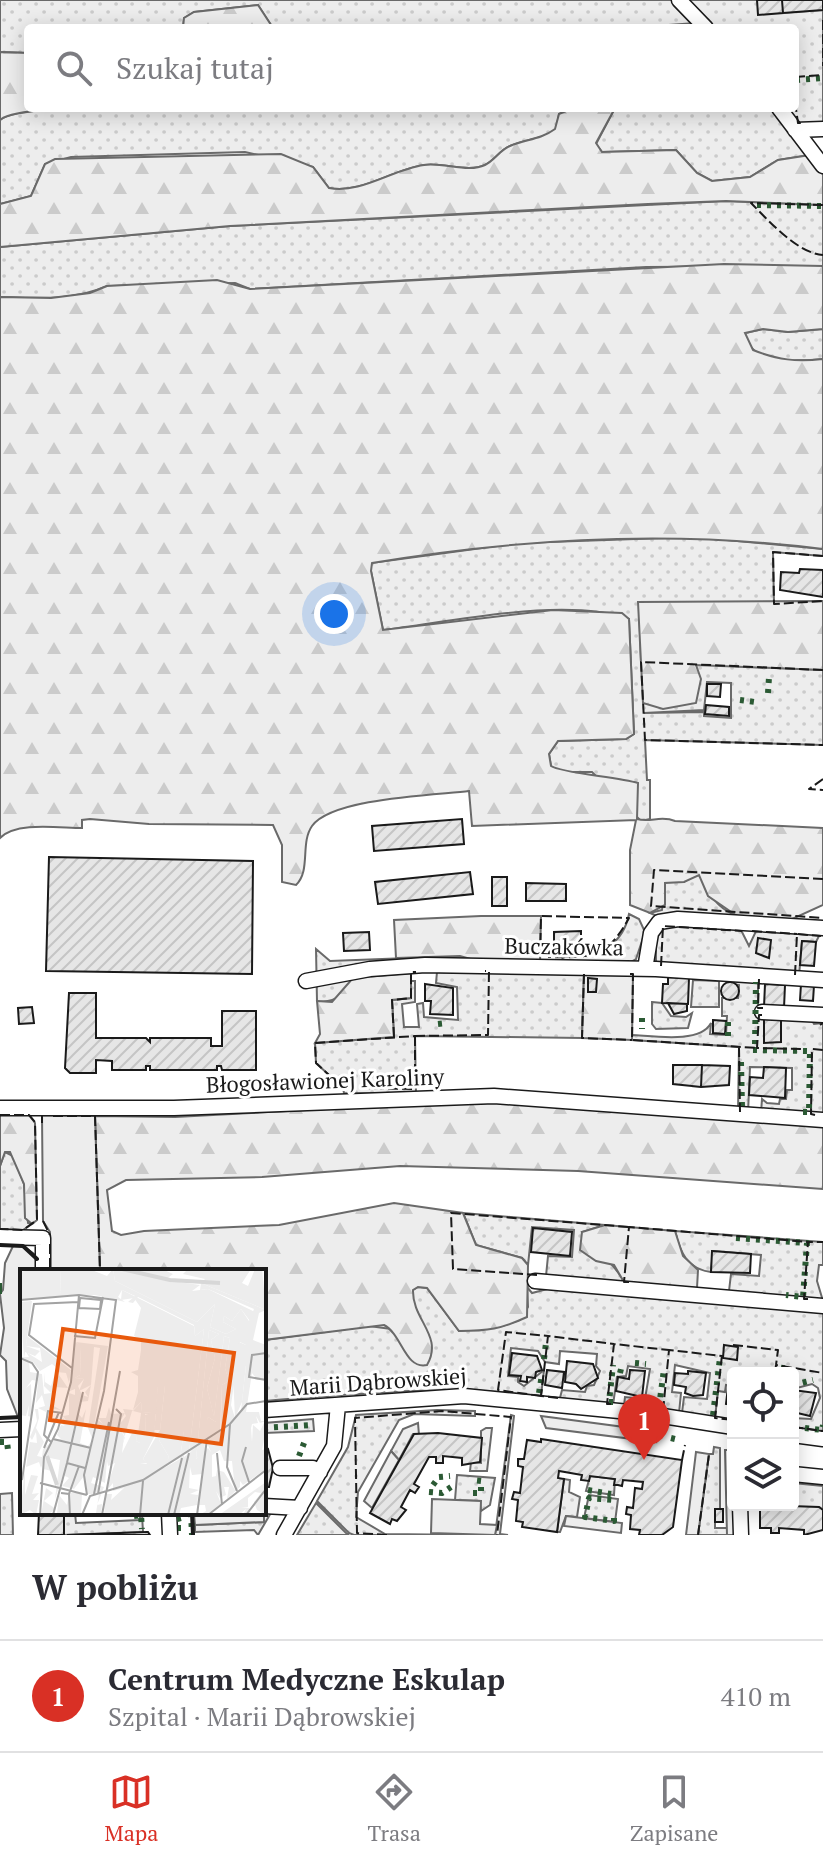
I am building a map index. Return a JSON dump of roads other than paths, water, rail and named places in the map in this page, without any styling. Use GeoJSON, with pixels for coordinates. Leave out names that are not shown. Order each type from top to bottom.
{"type":"FeatureCollection","features":[{"type":"Feature","properties":{"kind":"street"},"geometry":{"type":"LineString","coordinates":[[679,0],[702,24]]}},
{"type":"Feature","properties":{"kind":"street"},"geometry":{"type":"LineString","coordinates":[[782,112],[823,166]]}},
{"type":"Feature","properties":{"kind":"street"},"geometry":{"type":"LineString","coordinates":[[795,130],[823,129]]}},
{"type":"Feature","properties":{"kind":"street"},"geometry":{"type":"LineString","coordinates":[[645,969],[653,925],[659,922],[678,919],[823,928]]}},
{"type":"Feature","properties":{"kind":"street","name":"Buczakówka"},"geometry":{"type":"LineString","coordinates":[[306,981],[394,966],[645,969],[823,980]]}},
{"type":"Feature","properties":{"kind":"street"},"geometry":{"type":"LineString","coordinates":[[762,1012],[823,1015]]}},
{"type":"Feature","properties":{"kind":"street","name":"Błogosławionej Karoliny"},"geometry":{"type":"LineString","coordinates":[[0,1108],[174,1108],[494,1096],[823,1120]]}},
{"type":"Feature","properties":{"kind":"street"},"geometry":{"type":"LineString","coordinates":[[0,1237],[43,1238],[43,1269]]}},
{"type":"Feature","properties":{"kind":"street"},"geometry":{"type":"LineString","coordinates":[[535,1281],[823,1306]]}},
{"type":"Feature","properties":{"kind":"street","name":"Marii Dąbrowskiej"},"geometry":{"type":"LineString","coordinates":[[266,1410],[464,1396],[650,1414],[727,1426]]}},
{"type":"Feature","properties":{"kind":"street"},"geometry":{"type":"LineString","coordinates":[[284,1535],[337,1439],[338,1405]]}},
{"type":"Feature","properties":{"kind":"street"},"geometry":{"type":"LineString","coordinates":[[0,1430],[20,1429]]}},
{"type":"Feature","properties":{"kind":"street"},"geometry":{"type":"LineString","coordinates":[[799,1436],[823,1439]]}},
{"type":"Feature","properties":{"kind":"street"},"geometry":{"type":"LineString","coordinates":[[280,1468],[313,1468],[320,1472]]}},
{"type":"Feature","properties":{"kind":"street"},"geometry":{"type":"LineString","coordinates":[[799,1475],[823,1477]]}},
{"type":"Feature","properties":{"kind":"street"},"geometry":{"type":"LineString","coordinates":[[266,1506],[300,1508]]}},
{"type":"Feature","properties":{"kind":"street"},"geometry":{"type":"LineString","coordinates":[[740,1511],[741,1535]]}},
{"type":"Feature","properties":{"kind":"street"},"geometry":{"type":"LineString","coordinates":[[169,1515],[170,1535]]}},
{"type":"Feature","properties":{"kind":"place","name":"Centrum Medyczne Eskulap"},"geometry":{"type":"Point","coordinates":[644,1460]}}]}
